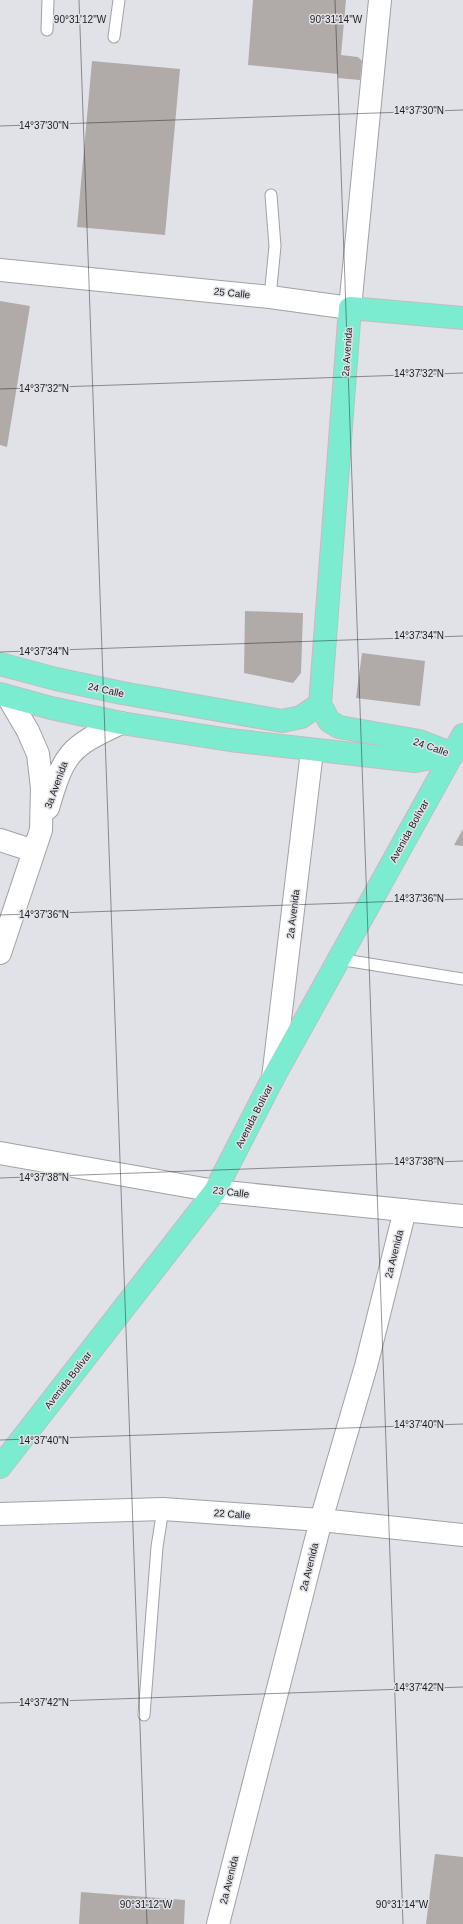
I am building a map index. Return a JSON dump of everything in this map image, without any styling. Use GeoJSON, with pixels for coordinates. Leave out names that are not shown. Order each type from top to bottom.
{"type":"FeatureCollection","features":[{"type":"Feature","properties":{"kind":"main road","name":"25 Calle"},"geometry":{"type":"LineString","coordinates":[[350,308],[463,318]]}},
{"type":"Feature","properties":{"kind":"main road","name":"2a Avenida"},"geometry":{"type":"LineString","coordinates":[[320,704],[350,308]]}},
{"type":"Feature","properties":{"kind":"main road","name":"24 Calle"},"geometry":{"type":"LineString","coordinates":[[0,664],[56,679],[122,693],[219,712],[282,721],[301,717],[320,704],[328,721],[339,728],[419,741],[453,754]]}},
{"type":"Feature","properties":{"kind":"main road","name":"24 Calle"},"geometry":{"type":"LineString","coordinates":[[3,693],[121,723],[312,751],[415,761],[453,754]]}},
{"type":"Feature","properties":{"kind":"main road","name":"Avenida Bolívar"},"geometry":{"type":"LineString","coordinates":[[0,1467],[215,1191],[273,1078],[463,735]]}},
{"type":"Feature","properties":{"kind":"street","name":"2a Avenida"},"geometry":{"type":"LineString","coordinates":[[350,308],[380,0]]}},
{"type":"Feature","properties":{"kind":"street","name":"25 Calle"},"geometry":{"type":"LineString","coordinates":[[0,270],[270,297],[350,308]]}},
{"type":"Feature","properties":{"kind":"street","name":"3a Avenida"},"geometry":{"type":"LineString","coordinates":[[3,693],[28,731],[38,754],[42,788],[41,830]]}},
{"type":"Feature","properties":{"kind":"street","name":"3a Avenida"},"geometry":{"type":"LineString","coordinates":[[0,953],[53,790],[67,757],[78,745],[94,735],[121,723]]}},
{"type":"Feature","properties":{"kind":"street","name":"2a Avenida"},"geometry":{"type":"LineString","coordinates":[[273,1078],[312,751]]}},
{"type":"Feature","properties":{"kind":"street"},"geometry":{"type":"LineString","coordinates":[[0,840],[34,851]]}},
{"type":"Feature","properties":{"kind":"street","name":"23 Calle"},"geometry":{"type":"LineString","coordinates":[[0,1154],[215,1191],[463,1216]]}},
{"type":"Feature","properties":{"kind":"street","name":"2a Avenida"},"geometry":{"type":"LineString","coordinates":[[218,1924],[321,1520],[366,1366],[405,1210]]}},
{"type":"Feature","properties":{"kind":"street","name":"22 Calle"},"geometry":{"type":"LineString","coordinates":[[0,1514],[163,1509],[321,1520],[463,1535]]}},
{"type":"Feature","properties":{"kind":"lane"},"geometry":{"type":"LineString","coordinates":[[47,30],[48,0]]}},
{"type":"Feature","properties":{"kind":"lane"},"geometry":{"type":"LineString","coordinates":[[114,37],[119,0]]}},
{"type":"Feature","properties":{"kind":"lane"},"geometry":{"type":"LineString","coordinates":[[270,297],[275,246],[271,195]]}},
{"type":"Feature","properties":{"kind":"lane"},"geometry":{"type":"LineString","coordinates":[[338,959],[463,979]]}},
{"type":"Feature","properties":{"kind":"lane"},"geometry":{"type":"LineString","coordinates":[[144,1715],[157,1547],[163,1509]]}},
{"type":"Feature","properties":{"kind":"building"},"geometry":{"type":"Polygon","coordinates":[[[253,0],[346,0],[341,55],[358,57],[362,61],[360,80],[338,78],[338,74],[248,65],[253,0]]]}},
{"type":"Feature","properties":{"kind":"building"},"geometry":{"type":"Polygon","coordinates":[[[92,61],[180,69],[165,235],[77,227],[92,61]]]}},
{"type":"Feature","properties":{"kind":"building"},"geometry":{"type":"Polygon","coordinates":[[[0,301],[30,306],[7,447],[0,445],[0,301]]]}},
{"type":"Feature","properties":{"kind":"building"},"geometry":{"type":"Polygon","coordinates":[[[245,611],[303,613],[301,673],[293,683],[244,673],[245,611]]]}},
{"type":"Feature","properties":{"kind":"building"},"geometry":{"type":"Polygon","coordinates":[[[362,653],[425,661],[420,706],[356,698],[362,653]]]}},
{"type":"Feature","properties":{"kind":"building"},"geometry":{"type":"Polygon","coordinates":[[[463,829],[463,846],[454,845],[463,829]]]}},
{"type":"Feature","properties":{"kind":"building"},"geometry":{"type":"Polygon","coordinates":[[[435,1854],[463,1857],[463,1924],[426,1924],[435,1854]]]}},
{"type":"Feature","properties":{"kind":"building"},"geometry":{"type":"Polygon","coordinates":[[[81,1892],[185,1900],[184,1924],[79,1924],[81,1892]]]}}]}
